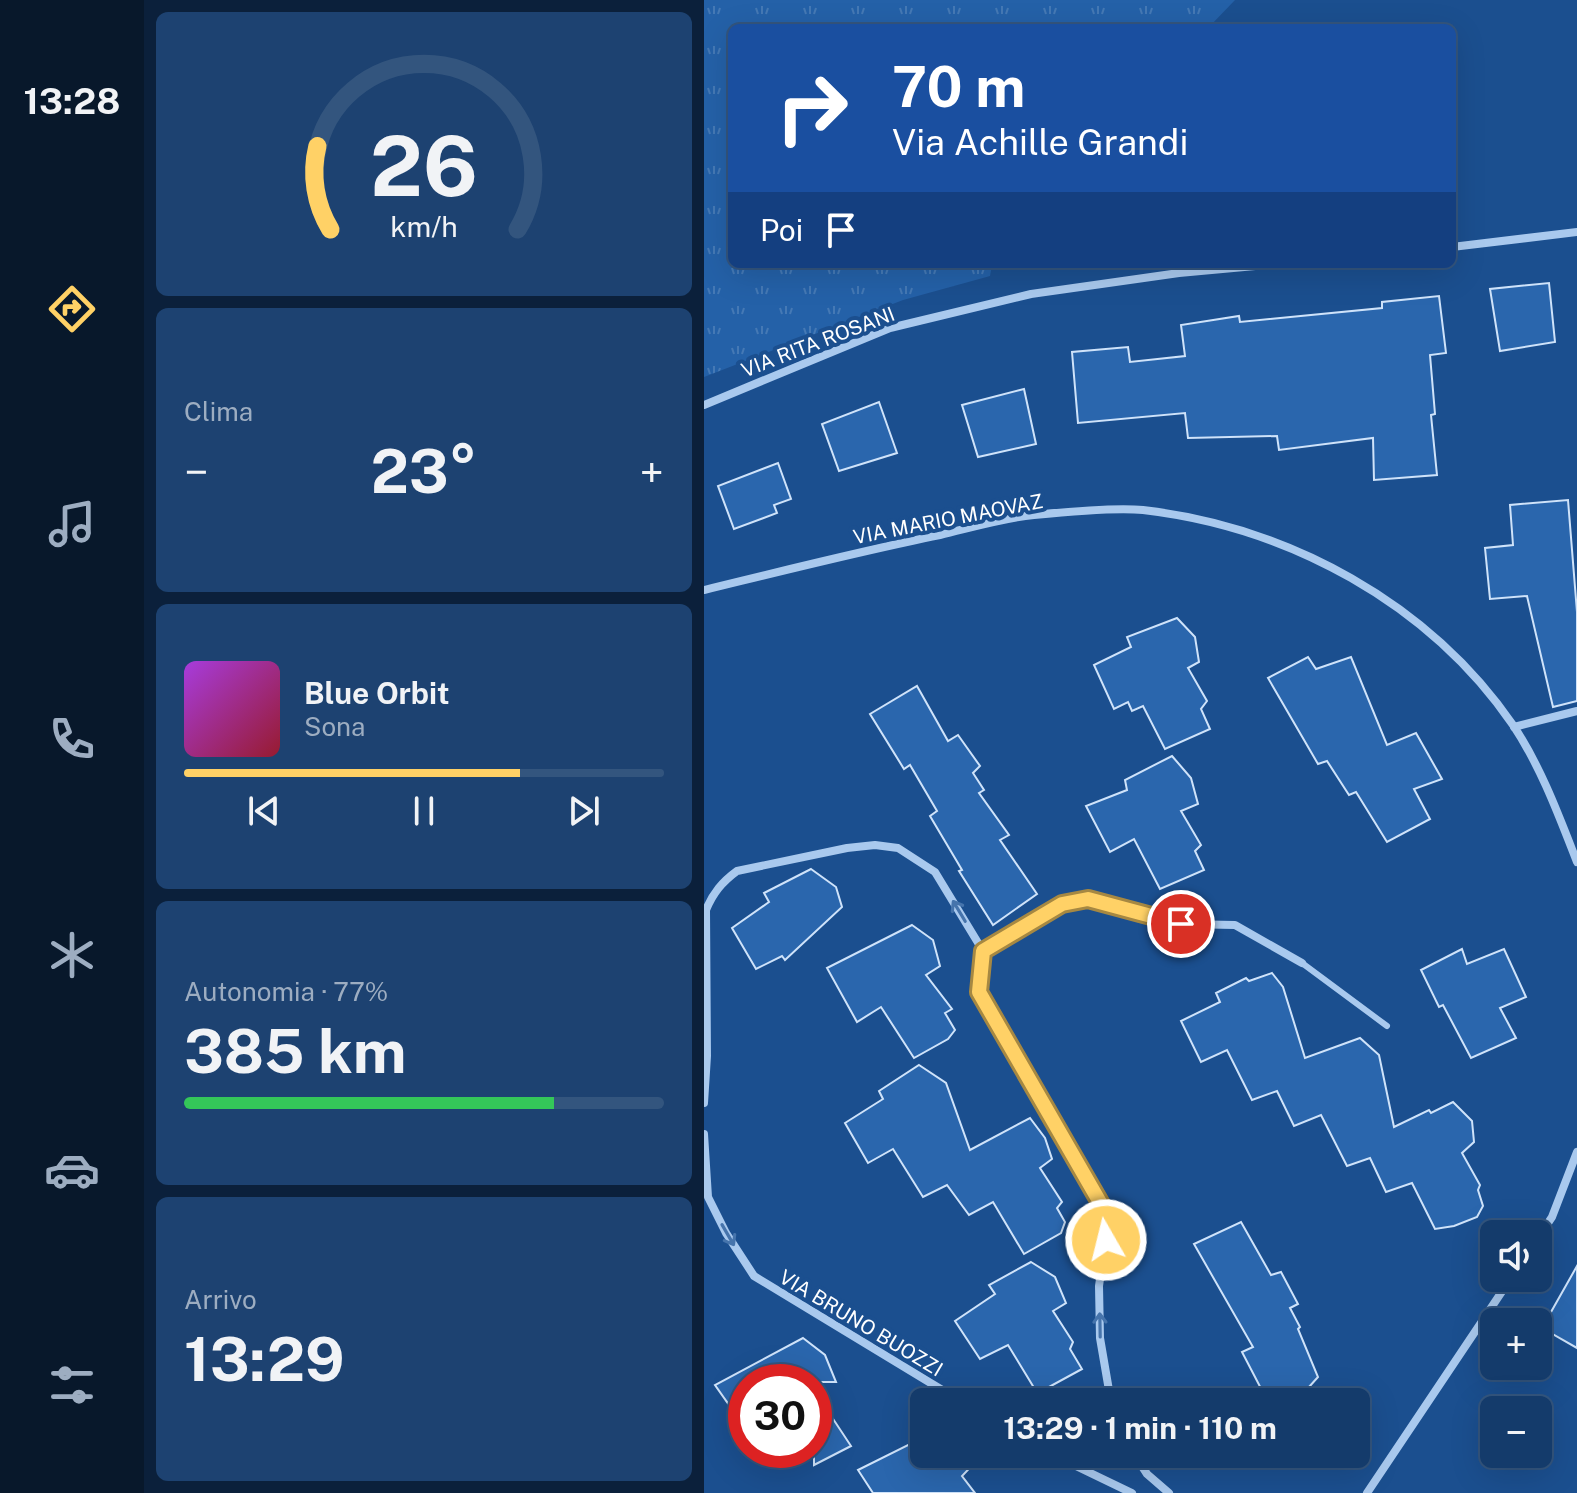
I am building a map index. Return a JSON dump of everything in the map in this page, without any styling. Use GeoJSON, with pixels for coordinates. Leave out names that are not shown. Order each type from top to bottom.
{"type":"FeatureCollection","features":[{"type":"Feature","properties":{"kind":"street"},"geometry":{"type":"LineString","coordinates":[[1456,247],[1577,232]]}},
{"type":"Feature","properties":{"kind":"street","name":"VIA RITA ROSANI"},"geometry":{"type":"LineString","coordinates":[[704,405],[890,328],[1031,294],[1234,268]]}},
{"type":"Feature","properties":{"kind":"street","name":"VIA MARIO MAOVAZ"},"geometry":{"type":"LineString","coordinates":[[704,590],[1032,515],[1140,510],[1219,524],[1295,550],[1363,582],[1423,628],[1475,676],[1514,727],[1549,793],[1577,862]]}},
{"type":"Feature","properties":{"kind":"street"},"geometry":{"type":"LineString","coordinates":[[1514,727],[1577,711]]}},
{"type":"Feature","properties":{"kind":"street"},"geometry":{"type":"LineString","coordinates":[[704,1103],[707,1056],[706,910],[724,880],[737,871],[875,845],[898,848],[935,872],[983,951],[979,992],[1109,1218],[1099,1286],[1100,1338],[1109,1388]]}},
{"type":"Feature","properties":{"kind":"street"},"geometry":{"type":"LineString","coordinates":[[983,951],[1062,904],[1088,899],[1181,924],[1235,925],[1302,963]]}},
{"type":"Feature","properties":{"kind":"street","name":"VIA BRUNO BUOZZI"},"geometry":{"type":"LineString","coordinates":[[704,1134],[708,1197],[726,1233],[754,1276],[939,1388]]}},
{"type":"Feature","properties":{"kind":"street"},"geometry":{"type":"LineString","coordinates":[[1550,1220],[1577,1152]]}},
{"type":"Feature","properties":{"kind":"street"},"geometry":{"type":"LineString","coordinates":[[1367,1493],[1502,1292]]}},
{"type":"Feature","properties":{"kind":"street"},"geometry":{"type":"LineString","coordinates":[[1080,1468],[1132,1493]]}},
{"type":"Feature","properties":{"kind":"street"},"geometry":{"type":"LineString","coordinates":[[1143,1468],[1169,1493]]}},
{"type":"Feature","properties":{"kind":"lane"},"geometry":{"type":"LineString","coordinates":[[1302,963],[1387,1026]]}},
{"type":"Feature","properties":{"kind":"green space"},"geometry":{"type":"Polygon","coordinates":[[[704,0],[1235,0],[1212,24],[728,24],[728,268],[991,268],[990,276],[903,300],[704,377],[704,0]]]}},
{"type":"Feature","properties":{"kind":"building"},"geometry":{"type":"Polygon","coordinates":[[[1549,283],[1555,342],[1500,351],[1490,289],[1549,283]]]}},
{"type":"Feature","properties":{"kind":"building"},"geometry":{"type":"Polygon","coordinates":[[[1439,296],[1446,353],[1430,355],[1435,414],[1431,415],[1437,475],[1374,480],[1373,438],[1279,450],[1277,436],[1188,438],[1185,413],[1078,423],[1072,352],[1128,347],[1130,362],[1185,356],[1181,325],[1239,316],[1240,322],[1382,308],[1382,302],[1439,296]]]}},
{"type":"Feature","properties":{"kind":"building"},"geometry":{"type":"Polygon","coordinates":[[[1024,389],[1036,444],[978,457],[962,405],[1024,389]]]}},
{"type":"Feature","properties":{"kind":"building"},"geometry":{"type":"Polygon","coordinates":[[[879,402],[897,453],[839,471],[822,424],[879,402]]]}},
{"type":"Feature","properties":{"kind":"building"},"geometry":{"type":"Polygon","coordinates":[[[778,463],[791,499],[774,505],[777,513],[734,529],[718,486],[778,463]]]}},
{"type":"Feature","properties":{"kind":"building"},"geometry":{"type":"Polygon","coordinates":[[[1568,500],[1577,612],[1577,701],[1553,707],[1527,596],[1490,599],[1485,548],[1513,545],[1510,505],[1568,500]]]}},
{"type":"Feature","properties":{"kind":"building"},"geometry":{"type":"Polygon","coordinates":[[[1177,618],[1195,637],[1199,662],[1188,668],[1207,701],[1201,709],[1210,729],[1165,749],[1143,706],[1132,711],[1128,702],[1114,709],[1094,665],[1131,647],[1127,637],[1177,618]]]}},
{"type":"Feature","properties":{"kind":"building"},"geometry":{"type":"Polygon","coordinates":[[[1308,657],[1316,669],[1351,657],[1387,745],[1416,733],[1442,779],[1414,789],[1430,819],[1387,842],[1356,792],[1349,795],[1327,761],[1318,764],[1268,678],[1308,657]]]}},
{"type":"Feature","properties":{"kind":"building"},"geometry":{"type":"Polygon","coordinates":[[[917,686],[948,741],[958,735],[980,766],[973,773],[984,790],[979,793],[1009,835],[1000,840],[1037,894],[993,925],[959,871],[962,870],[930,816],[937,811],[910,765],[904,769],[870,714],[917,686]]]}},
{"type":"Feature","properties":{"kind":"building"},"geometry":{"type":"Polygon","coordinates":[[[1172,756],[1191,778],[1198,804],[1181,811],[1201,845],[1195,851],[1204,870],[1160,889],[1134,839],[1110,852],[1086,806],[1127,790],[1125,780],[1172,756]]]}},
{"type":"Feature","properties":{"kind":"building"},"geometry":{"type":"Polygon","coordinates":[[[811,869],[836,887],[842,907],[785,960],[782,956],[756,969],[732,928],[769,902],[764,893],[811,869]]]}},
{"type":"Feature","properties":{"kind":"building"},"geometry":{"type":"Polygon","coordinates":[[[912,925],[933,940],[940,966],[926,975],[952,1009],[945,1013],[955,1030],[948,1039],[914,1058],[881,1007],[857,1022],[827,968],[912,925]]]}},
{"type":"Feature","properties":{"kind":"building"},"geometry":{"type":"Polygon","coordinates":[[[1462,949],[1467,964],[1504,949],[1526,997],[1500,1008],[1516,1038],[1471,1058],[1443,1005],[1439,1007],[1421,970],[1462,949]]]}},
{"type":"Feature","properties":{"kind":"building"},"geometry":{"type":"Polygon","coordinates":[[[1272,973],[1283,987],[1305,1058],[1360,1038],[1379,1055],[1394,1127],[1453,1102],[1472,1121],[1474,1142],[1462,1153],[1480,1185],[1478,1190],[1483,1206],[1477,1217],[1435,1229],[1412,1183],[1386,1192],[1370,1158],[1347,1166],[1321,1115],[1294,1126],[1277,1091],[1252,1100],[1227,1050],[1201,1062],[1181,1021],[1220,1002],[1216,993],[1246,978],[1249,981],[1272,973]]]}},
{"type":"Feature","properties":{"kind":"building"},"geometry":{"type":"Polygon","coordinates":[[[919,1065],[946,1083],[970,1150],[1030,1118],[1045,1138],[1052,1159],[1040,1168],[1062,1202],[1057,1208],[1065,1222],[1061,1233],[1024,1254],[993,1202],[969,1215],[947,1185],[923,1197],[893,1149],[868,1163],[845,1123],[883,1099],[879,1091],[919,1065]]]}},
{"type":"Feature","properties":{"kind":"building"},"geometry":{"type":"Polygon","coordinates":[[[1241,1222],[1271,1275],[1281,1272],[1298,1304],[1290,1308],[1318,1377],[1310,1388],[1261,1388],[1242,1352],[1253,1347],[1194,1244],[1241,1222]]]}},
{"type":"Feature","properties":{"kind":"building"},"geometry":{"type":"Polygon","coordinates":[[[1031,1262],[1055,1277],[1066,1303],[1053,1311],[1073,1342],[1070,1349],[1082,1369],[1049,1387],[1034,1388],[1008,1345],[980,1359],[955,1321],[995,1294],[989,1285],[1031,1262]]]}},
{"type":"Feature","properties":{"kind":"building"},"geometry":{"type":"Polygon","coordinates":[[[1577,1266],[1577,1348],[1552,1334],[1552,1310],[1577,1266]]]}},
{"type":"Feature","properties":{"kind":"building"},"geometry":{"type":"Polygon","coordinates":[[[803,1338],[825,1355],[829,1364],[754,1364],[803,1338]]]}},
{"type":"Feature","properties":{"kind":"building"},"geometry":{"type":"Polygon","coordinates":[[[728,1378],[728,1403],[715,1385],[728,1378]]]}},
{"type":"Feature","properties":{"kind":"building"},"geometry":{"type":"Polygon","coordinates":[[[832,1417],[851,1446],[832,1456],[832,1417]]]}},
{"type":"Feature","properties":{"kind":"building"},"geometry":{"type":"Polygon","coordinates":[[[910,1444],[910,1468],[970,1468],[962,1476],[975,1493],[873,1493],[858,1470],[910,1444]]]}},
{"type":"Feature","properties":{"kind":"route"},"geometry":{"type":"LineString","coordinates":[[1106,1240],[1109,1218],[979,992],[983,951],[1062,904],[1088,899],[1181,924]]}}]}
